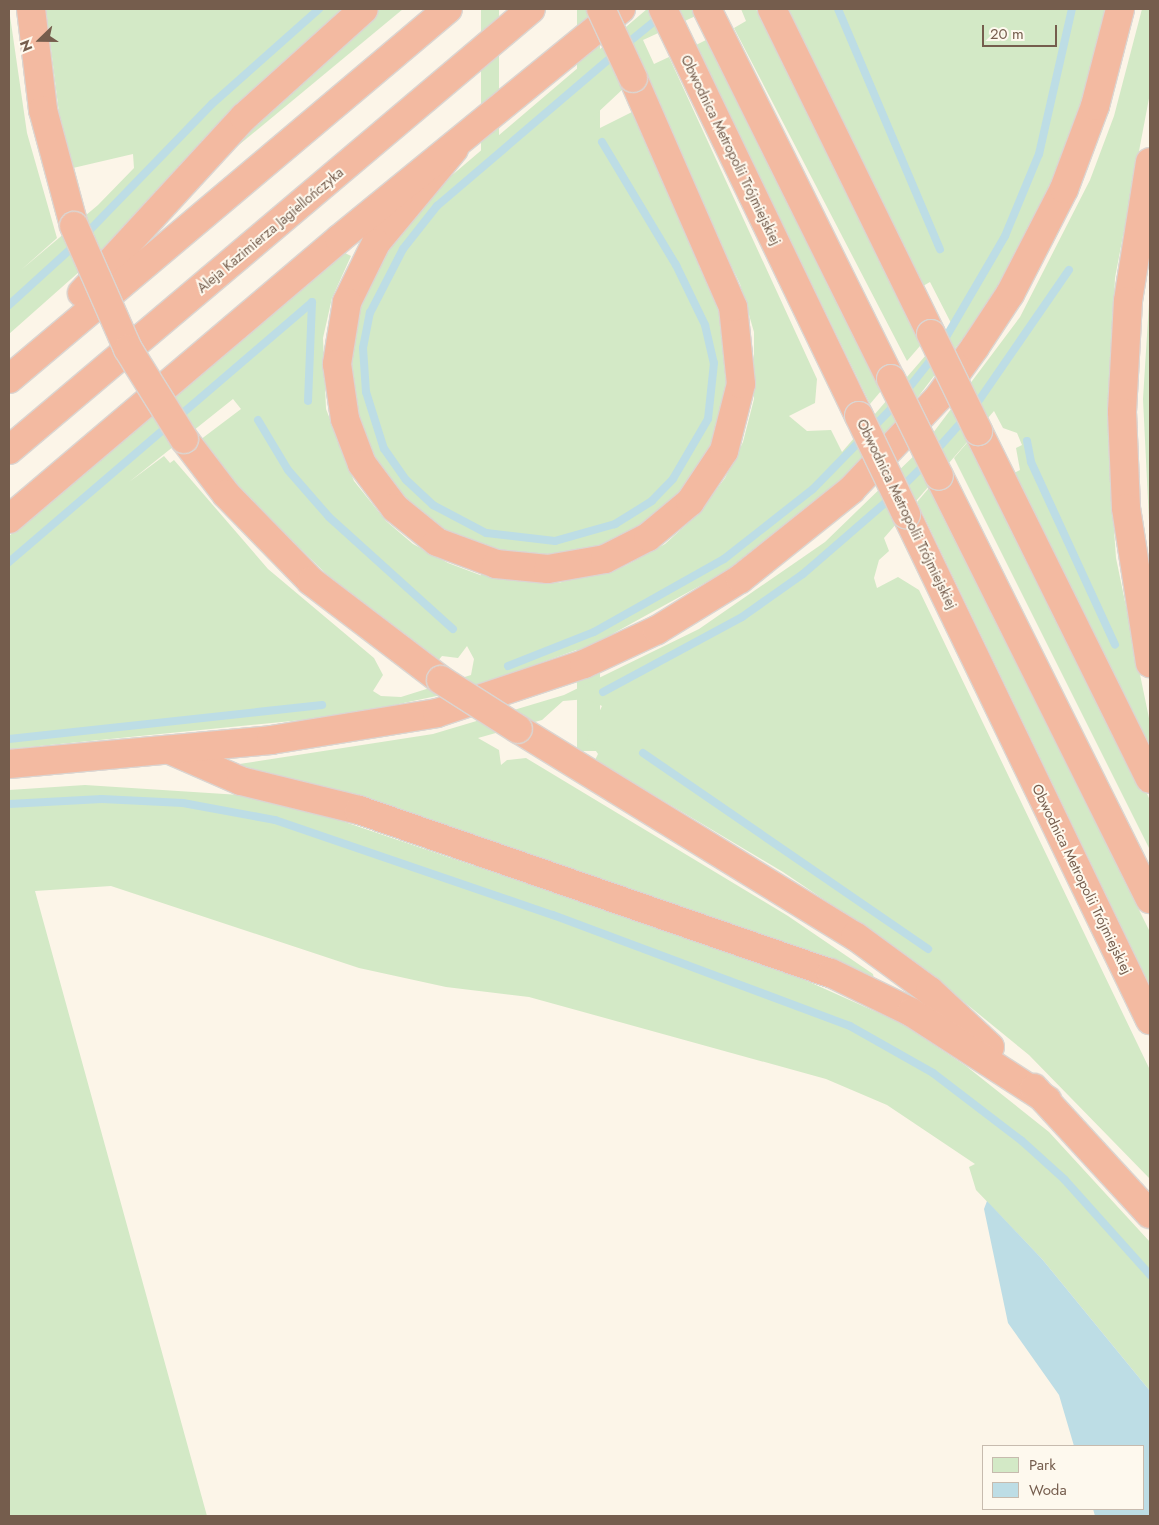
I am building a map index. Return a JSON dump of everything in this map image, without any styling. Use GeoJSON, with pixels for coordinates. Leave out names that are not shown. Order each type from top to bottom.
{"type":"FeatureCollection","features":[{"type":"Feature","properties":{"kind":"highway"},"geometry":{"type":"LineString","coordinates":[[31,9],[43,110],[74,226],[128,349],[184,439],[226,494],[311,580],[441,680],[855,936],[930,991],[1047,1100],[1150,1214]]}},
{"type":"Feature","properties":{"kind":"highway"},"geometry":{"type":"LineString","coordinates":[[9,374],[244,118],[364,9]]}},
{"type":"Feature","properties":{"kind":"highway"},"geometry":{"type":"LineString","coordinates":[[9,379],[448,9]]}},
{"type":"Feature","properties":{"kind":"highway","name":"Aleja Kazimierza Jagiellończyka"},"geometry":{"type":"LineString","coordinates":[[9,450],[531,9]]}},
{"type":"Feature","properties":{"kind":"highway"},"geometry":{"type":"LineString","coordinates":[[454,149],[376,243],[347,302],[337,364],[345,419],[362,464],[395,508],[437,542],[505,565],[548,569],[605,558],[648,536],[690,502],[724,451],[741,384],[734,307],[601,9]]}},
{"type":"Feature","properties":{"kind":"highway"},"geometry":{"type":"LineString","coordinates":[[9,519],[339,239],[454,149],[621,9]]}},
{"type":"Feature","properties":{"kind":"highway","name":"Obwodnica Metropolii Trójmiejskiej"},"geometry":{"type":"LineString","coordinates":[[663,9],[1150,1020]]}},
{"type":"Feature","properties":{"kind":"highway"},"geometry":{"type":"LineString","coordinates":[[708,9],[1150,899]]}},
{"type":"Feature","properties":{"kind":"highway"},"geometry":{"type":"LineString","coordinates":[[772,9],[1150,779]]}},
{"type":"Feature","properties":{"kind":"highway"},"geometry":{"type":"LineString","coordinates":[[9,764],[169,749],[382,724],[511,691],[584,664],[657,630],[785,546],[900,441],[939,397],[1010,294],[1064,189],[1095,106],[1120,9]]}},
{"type":"Feature","properties":{"kind":"highway"},"geometry":{"type":"LineString","coordinates":[[1150,162],[1128,300],[1122,412],[1127,516],[1150,663]]}},
{"type":"Feature","properties":{"kind":"highway"},"geometry":{"type":"LineString","coordinates":[[169,749],[241,780],[359,810],[831,973],[910,1012],[1047,1100]]}},
{"type":"Feature","properties":{"kind":"green space"},"geometry":{"type":"Polygon","coordinates":[[[9,9],[27,133],[57,238],[21,270],[98,205],[134,168],[133,154],[73,168],[59,113],[46,9],[345,9],[237,105],[88,264],[9,334],[9,9]]]}},
{"type":"Feature","properties":{"kind":"green space"},"geometry":{"type":"Polygon","coordinates":[[[379,9],[403,9],[228,154],[226,147],[379,9]]]}},
{"type":"Feature","properties":{"kind":"green space"},"geometry":{"type":"Polygon","coordinates":[[[481,9],[499,9],[499,626],[481,626],[481,9]]]}},
{"type":"Feature","properties":{"kind":"green space"},"geometry":{"type":"Polygon","coordinates":[[[577,9],[600,9],[600,751],[577,751],[577,9]]]}},
{"type":"Feature","properties":{"kind":"green space"},"geometry":{"type":"Polygon","coordinates":[[[647,9],[711,9],[643,40],[654,64],[669,57],[817,379],[815,403],[789,416],[807,431],[831,430],[842,452],[952,325],[930,282],[923,286],[786,9],[1108,9],[1093,72],[1057,173],[986,308],[908,410],[852,470],[732,568],[596,643],[465,690],[342,716],[9,749],[9,536],[345,253],[351,256],[332,298],[323,338],[326,409],[354,481],[386,521],[413,544],[448,563],[488,578],[558,583],[625,566],[665,544],[698,514],[725,478],[743,442],[754,399],[754,332],[740,284],[640,73],[593,117],[600,128],[634,111],[724,315],[730,381],[716,439],[696,475],[665,511],[617,541],[565,556],[510,556],[458,540],[411,509],[371,459],[348,385],[355,313],[380,260],[437,188],[647,9]],[[233,399],[129,482],[164,456],[170,463],[174,460],[268,569],[374,658],[383,675],[373,691],[381,696],[401,697],[471,675],[474,659],[467,646],[458,658],[442,656],[437,662],[343,590],[253,503],[200,440],[241,409],[233,399]]]}},
{"type":"Feature","properties":{"kind":"green space"},"geometry":{"type":"Polygon","coordinates":[[[741,9],[756,9],[761,18],[767,15],[926,339],[907,361],[734,28],[746,21],[741,9]]]}},
{"type":"Feature","properties":{"kind":"green space"},"geometry":{"type":"Polygon","coordinates":[[[1142,9],[1150,9],[1150,93],[1115,278],[1108,443],[1116,558],[1150,723],[1150,750],[1014,473],[1020,470],[1016,448],[1022,445],[1017,433],[1003,428],[994,411],[884,538],[889,551],[879,560],[874,578],[877,588],[898,577],[919,590],[1150,1070],[1150,1179],[1029,1055],[909,957],[783,872],[595,760],[598,754],[587,738],[602,706],[587,699],[563,701],[542,720],[478,738],[499,750],[501,765],[507,760],[526,758],[788,916],[873,974],[874,979],[233,765],[433,734],[564,695],[699,629],[825,542],[921,449],[1020,317],[1090,180],[1114,116],[1142,9]]]}},
{"type":"Feature","properties":{"kind":"green space"},"geometry":{"type":"Polygon","coordinates":[[[706,40],[881,391],[870,404],[696,45],[706,40]]]}},
{"type":"Feature","properties":{"kind":"green space"},"geometry":{"type":"Polygon","coordinates":[[[1150,287],[1150,542],[1143,399],[1150,287]]]}},
{"type":"Feature","properties":{"kind":"green space"},"geometry":{"type":"Polygon","coordinates":[[[972,437],[1150,800],[1150,850],[954,458],[972,437]]]}},
{"type":"Feature","properties":{"kind":"green space"},"geometry":{"type":"Polygon","coordinates":[[[929,488],[1150,932],[1150,986],[917,502],[929,488]]]}},
{"type":"Feature","properties":{"kind":"green space"},"geometry":{"type":"Polygon","coordinates":[[[85,785],[240,795],[330,817],[787,972],[901,1023],[966,1066],[1049,1132],[1150,1242],[1150,1391],[1042,1259],[976,1190],[969,1167],[975,1164],[887,1105],[826,1079],[529,997],[446,987],[359,968],[111,886],[35,891],[207,1516],[9,1516],[9,790],[85,785]]]}},
{"type":"Feature","properties":{"kind":"water"},"geometry":{"type":"Polygon","coordinates":[[[987,1201],[1042,1259],[1150,1391],[1150,1516],[1095,1516],[1093,1510],[1144,1510],[1144,1445],[1074,1445],[1059,1395],[1008,1323],[984,1209],[987,1201]]]}},
{"type":"Feature","properties":{"kind":"waterway"},"geometry":{"type":"LineString","coordinates":[[84,236],[212,104],[319,9]]}},
{"type":"Feature","properties":{"kind":"waterway"},"geometry":{"type":"LineString","coordinates":[[838,9],[940,249]]}},
{"type":"Feature","properties":{"kind":"waterway"},"geometry":{"type":"LineString","coordinates":[[942,344],[1005,236],[1039,154],[1072,9]]}},
{"type":"Feature","properties":{"kind":"waterway"},"geometry":{"type":"LineString","coordinates":[[624,46],[662,15]]}},
{"type":"Feature","properties":{"kind":"waterway"},"geometry":{"type":"LineString","coordinates":[[602,142],[676,265],[705,325],[714,363],[708,419],[673,479],[652,501],[615,524],[555,541],[486,533],[433,505],[406,480],[384,449],[366,392],[363,348],[370,313],[403,249],[437,206],[616,53]]}},
{"type":"Feature","properties":{"kind":"waterway"},"geometry":{"type":"LineString","coordinates":[[9,305],[76,244]]}},
{"type":"Feature","properties":{"kind":"waterway"},"geometry":{"type":"LineString","coordinates":[[973,409],[1069,270]]}},
{"type":"Feature","properties":{"kind":"waterway"},"geometry":{"type":"LineString","coordinates":[[9,562],[312,302],[308,401]]}},
{"type":"Feature","properties":{"kind":"waterway"},"geometry":{"type":"LineString","coordinates":[[904,394],[934,356]]}},
{"type":"Feature","properties":{"kind":"waterway"},"geometry":{"type":"LineString","coordinates":[[508,666],[594,632],[724,559],[813,489],[897,403]]}},
{"type":"Feature","properties":{"kind":"waterway"},"geometry":{"type":"LineString","coordinates":[[933,454],[965,418]]}},
{"type":"Feature","properties":{"kind":"waterway"},"geometry":{"type":"LineString","coordinates":[[258,420],[288,470],[329,517],[453,629]]}},
{"type":"Feature","properties":{"kind":"waterway"},"geometry":{"type":"LineString","coordinates":[[1027,441],[1031,462],[1115,645]]}},
{"type":"Feature","properties":{"kind":"waterway"},"geometry":{"type":"LineString","coordinates":[[900,489],[926,463]]}},
{"type":"Feature","properties":{"kind":"waterway"},"geometry":{"type":"LineString","coordinates":[[603,692],[742,617],[803,574],[892,497]]}},
{"type":"Feature","properties":{"kind":"waterway"},"geometry":{"type":"LineString","coordinates":[[9,739],[322,705]]}},
{"type":"Feature","properties":{"kind":"waterway"},"geometry":{"type":"LineString","coordinates":[[643,753],[928,949]]}},
{"type":"Feature","properties":{"kind":"waterway"},"geometry":{"type":"LineString","coordinates":[[9,804],[102,799],[183,803],[275,820],[553,915],[850,1026],[933,1073],[1022,1141],[1064,1179],[1150,1275]]}}]}
